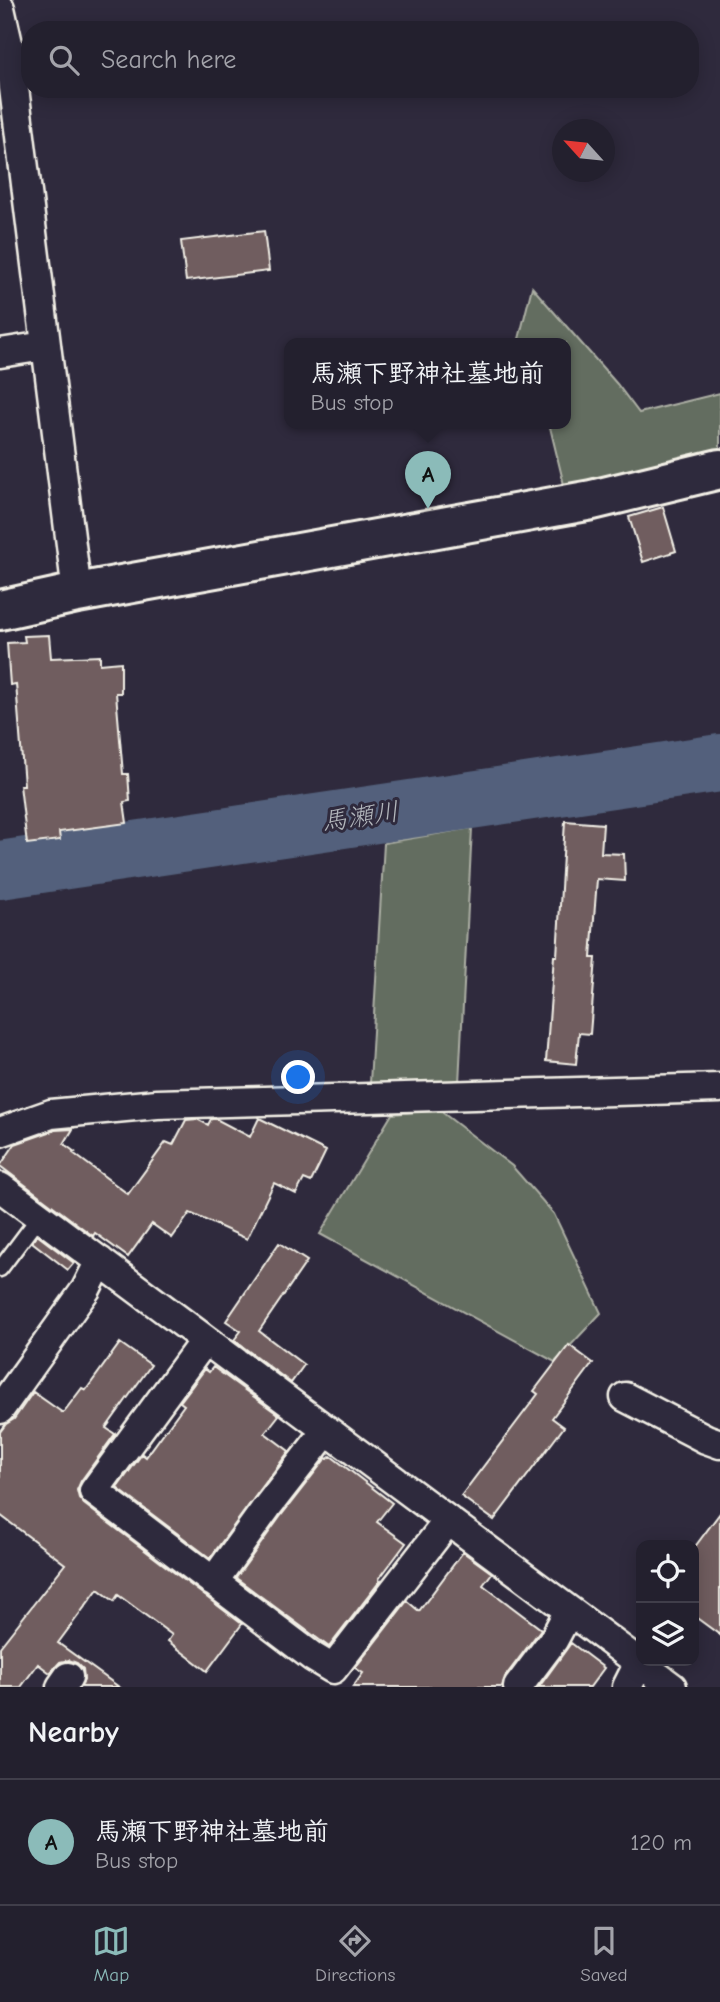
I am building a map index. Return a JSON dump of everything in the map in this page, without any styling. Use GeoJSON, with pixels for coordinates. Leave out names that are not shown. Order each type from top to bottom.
{"type":"FeatureCollection","features":[{"type":"Feature","properties":{"kind":"street"},"geometry":{"type":"LineString","coordinates":[[0,8],[9,48],[77,593]]}},
{"type":"Feature","properties":{"kind":"street"},"geometry":{"type":"LineString","coordinates":[[0,353],[46,346]]}},
{"type":"Feature","properties":{"kind":"street"},"geometry":{"type":"LineString","coordinates":[[0,610],[77,593],[592,500],[720,469]]}},
{"type":"Feature","properties":{"kind":"street"},"geometry":{"type":"LineString","coordinates":[[0,1132],[51,1114],[157,1104],[720,1088]]}},
{"type":"Feature","properties":{"kind":"street"},"geometry":{"type":"LineString","coordinates":[[0,1187],[569,1611],[633,1675],[672,1687]]}},
{"type":"Feature","properties":{"kind":"street"},"geometry":{"type":"LineString","coordinates":[[0,1409],[86,1289],[100,1261]]}},
{"type":"Feature","properties":{"kind":"street"},"geometry":{"type":"LineString","coordinates":[[205,1340],[94,1491],[313,1657],[332,1669],[448,1521]]}},
{"type":"Feature","properties":{"kind":"street"},"geometry":{"type":"LineString","coordinates":[[625,1397],[720,1444]]}},
{"type":"Feature","properties":{"kind":"street"},"geometry":{"type":"LineString","coordinates":[[213,1582],[327,1430]]}},
{"type":"Feature","properties":{"kind":"street"},"geometry":{"type":"LineString","coordinates":[[518,1687],[554,1639],[569,1611]]}},
{"type":"Feature","properties":{"kind":"lane"},"geometry":{"type":"LineString","coordinates":[[0,1269],[39,1217]]}},
{"type":"Feature","properties":{"kind":"green space"},"geometry":{"type":"Polygon","coordinates":[[[532,287],[639,413],[720,393],[720,450],[565,489],[550,429],[571,429],[571,338],[519,338],[532,287]]]}},
{"type":"Feature","properties":{"kind":"green space"},"geometry":{"type":"Polygon","coordinates":[[[472,828],[459,1083],[370,1083],[384,843],[472,828]]]}},
{"type":"Feature","properties":{"kind":"green space"},"geometry":{"type":"Polygon","coordinates":[[[439,1110],[512,1166],[554,1214],[601,1313],[555,1362],[320,1234],[392,1114],[439,1110]]]}},
{"type":"Feature","properties":{"kind":"building"},"geometry":{"type":"Polygon","coordinates":[[[264,231],[269,271],[186,281],[181,241],[264,231]]]}},
{"type":"Feature","properties":{"kind":"building"},"geometry":{"type":"Polygon","coordinates":[[[663,507],[676,551],[643,562],[629,517],[663,507]]]}},
{"type":"Feature","properties":{"kind":"building"},"geometry":{"type":"Polygon","coordinates":[[[49,635],[51,658],[100,656],[100,664],[121,662],[121,693],[116,693],[123,774],[128,774],[130,801],[124,802],[127,823],[59,832],[60,840],[27,844],[20,785],[24,785],[16,684],[10,685],[7,643],[25,642],[24,636],[49,635]]]}},
{"type":"Feature","properties":{"kind":"building"},"geometry":{"type":"Polygon","coordinates":[[[565,821],[603,824],[601,853],[624,854],[625,881],[597,879],[591,958],[596,958],[590,1034],[579,1033],[576,1064],[546,1061],[554,956],[557,956],[565,821]]]}},
{"type":"Feature","properties":{"kind":"building"},"geometry":{"type":"Polygon","coordinates":[[[259,1118],[326,1151],[311,1182],[304,1179],[296,1194],[274,1183],[247,1239],[190,1213],[172,1238],[152,1224],[128,1257],[95,1233],[93,1236],[0,1166],[15,1144],[55,1130],[73,1129],[64,1144],[128,1194],[166,1142],[173,1145],[186,1120],[197,1119],[208,1125],[211,1119],[216,1119],[250,1137],[259,1118]]]}},
{"type":"Feature","properties":{"kind":"building"},"geometry":{"type":"Polygon","coordinates":[[[37,1235],[74,1263],[68,1270],[32,1242],[37,1235]]]}},
{"type":"Feature","properties":{"kind":"building"},"geometry":{"type":"Polygon","coordinates":[[[279,1243],[307,1261],[259,1331],[304,1365],[291,1383],[234,1340],[241,1331],[226,1321],[279,1243]]]}},
{"type":"Feature","properties":{"kind":"building"},"geometry":{"type":"Polygon","coordinates":[[[120,1343],[151,1365],[106,1428],[115,1434],[81,1481],[77,1490],[79,1498],[242,1624],[207,1671],[168,1641],[172,1635],[118,1595],[114,1601],[98,1589],[58,1643],[119,1687],[81,1687],[83,1669],[69,1660],[60,1662],[50,1673],[38,1664],[21,1687],[0,1687],[0,1647],[65,1564],[0,1515],[0,1432],[14,1419],[33,1392],[63,1413],[82,1388],[86,1390],[120,1343]]]}},
{"type":"Feature","properties":{"kind":"building"},"geometry":{"type":"Polygon","coordinates":[[[569,1345],[593,1363],[552,1418],[564,1427],[494,1520],[461,1496],[538,1394],[534,1391],[569,1345]]]}},
{"type":"Feature","properties":{"kind":"building"},"geometry":{"type":"Polygon","coordinates":[[[213,1367],[279,1415],[265,1433],[289,1451],[210,1558],[117,1488],[142,1454],[146,1457],[184,1405],[180,1402],[205,1369],[209,1372],[213,1367]]]}},
{"type":"Feature","properties":{"kind":"building"},"geometry":{"type":"Polygon","coordinates":[[[331,1456],[392,1503],[377,1522],[406,1543],[329,1647],[236,1578],[280,1517],[326,1458],[331,1456]]]}},
{"type":"Feature","properties":{"kind":"building"},"geometry":{"type":"Polygon","coordinates":[[[720,1513],[720,1635],[699,1620],[699,1541],[720,1513]]]}},
{"type":"Feature","properties":{"kind":"building"},"geometry":{"type":"Polygon","coordinates":[[[463,1552],[492,1573],[483,1585],[541,1629],[505,1677],[502,1687],[353,1687],[363,1673],[355,1668],[407,1601],[419,1611],[463,1552]]]}},
{"type":"Feature","properties":{"kind":"building"},"geometry":{"type":"Polygon","coordinates":[[[571,1643],[604,1668],[590,1687],[539,1687],[571,1643]]]}},
{"type":"Feature","properties":{"kind":"waterway","name":"馬瀬川"},"geometry":{"type":"LineString","coordinates":[[0,870],[720,763]]}},
{"type":"Feature","properties":{"kind":"place","name":"馬瀬下野神社墓地前"},"geometry":{"type":"Point","coordinates":[428,509]}}]}
